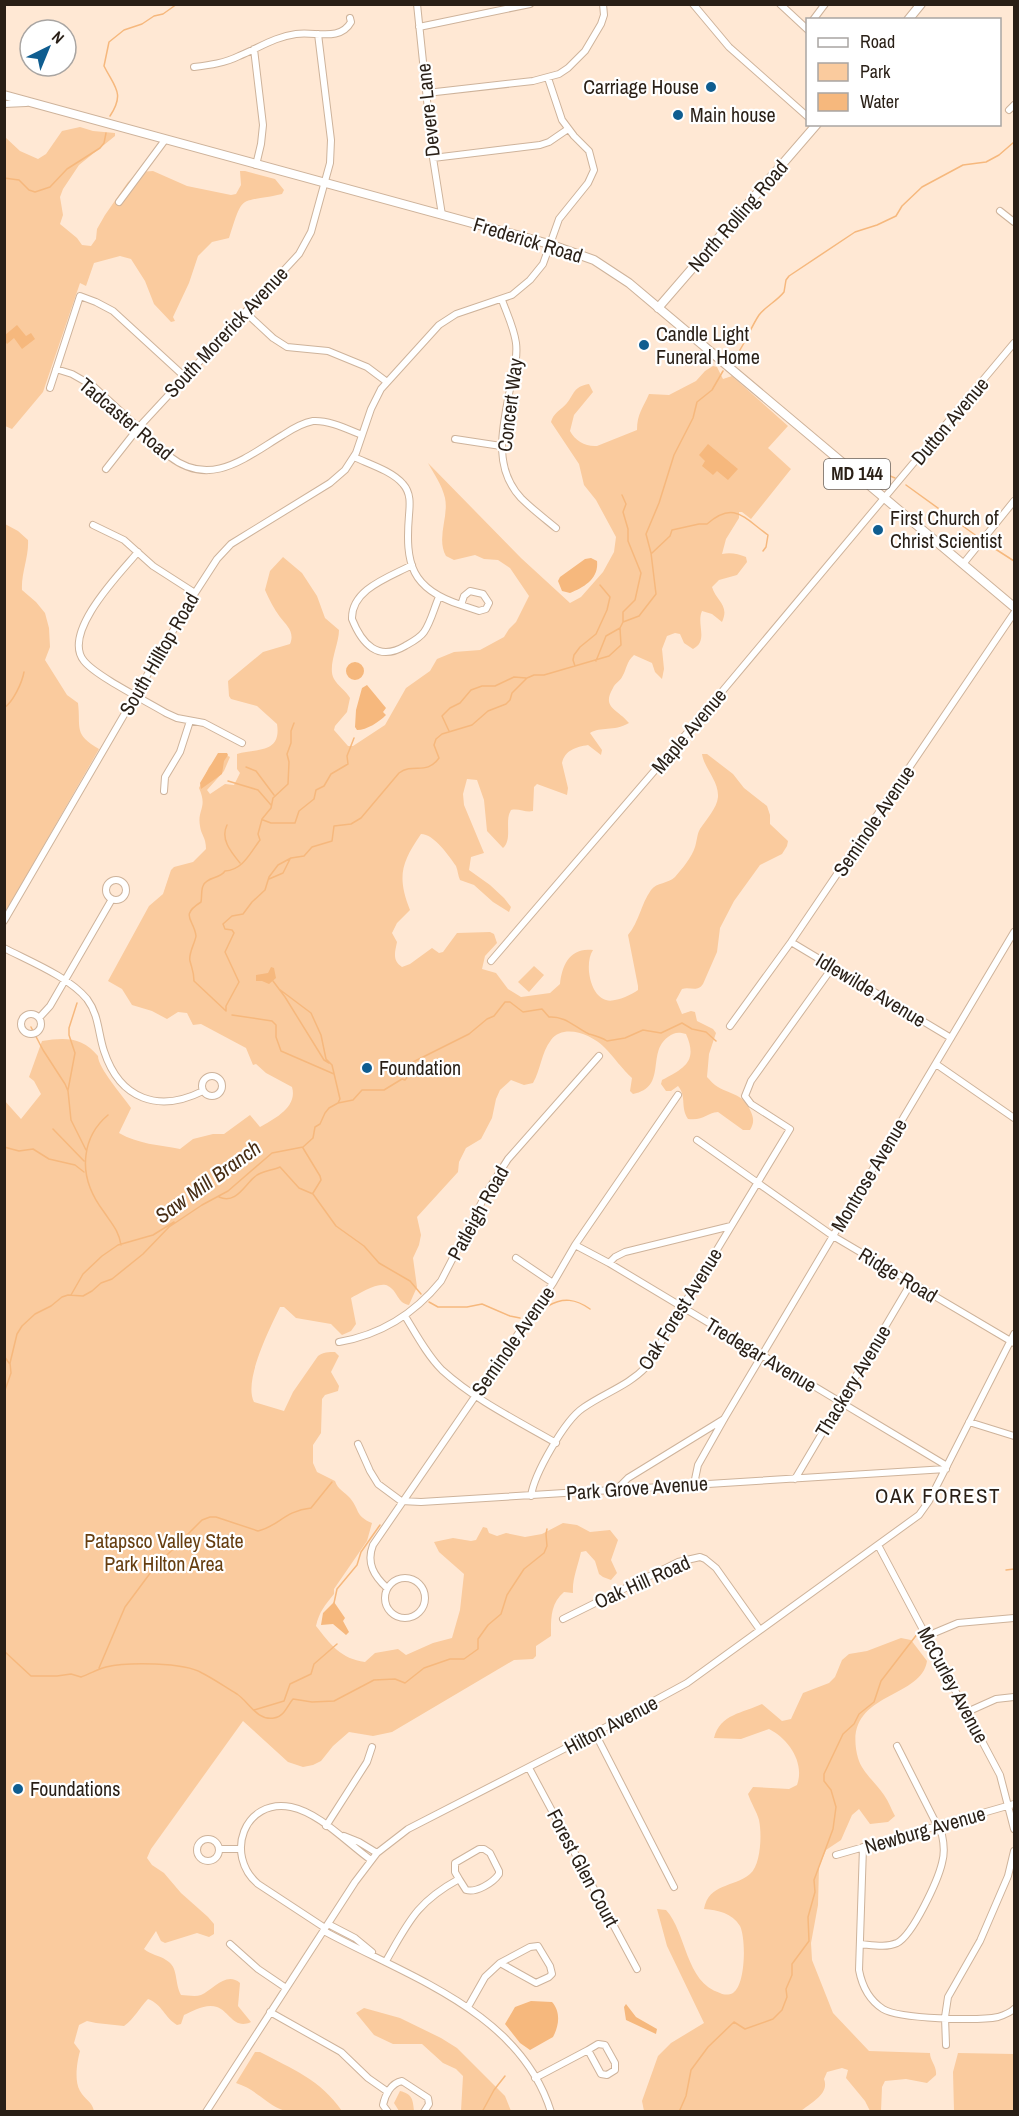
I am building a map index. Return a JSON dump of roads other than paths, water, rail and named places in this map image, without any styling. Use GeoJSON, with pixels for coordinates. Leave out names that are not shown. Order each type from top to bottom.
{"type":"FeatureCollection","features":[{"type":"Feature","properties":{"kind":"main road"},"geometry":{"type":"LineString","coordinates":[[910,18],[921,4]]}},
{"type":"Feature","properties":{"kind":"main road","name":"Frederick Road"},"geometry":{"type":"LineString","coordinates":[[4,95],[549,244],[605,266],[1014,607]]}},
{"type":"Feature","properties":{"kind":"main road","name":"North Rolling Road"},"geometry":{"type":"LineString","coordinates":[[658,308],[815,126]]}},
{"type":"Feature","properties":{"kind":"street","name":"Devere Lane"},"geometry":{"type":"LineString","coordinates":[[417,4],[433,158],[442,215]]}},
{"type":"Feature","properties":{"kind":"street"},"geometry":{"type":"LineString","coordinates":[[419,27],[530,4]]}},
{"type":"Feature","properties":{"kind":"street"},"geometry":{"type":"LineString","coordinates":[[427,93],[548,78],[568,68],[585,51],[601,24],[603,4]]}},
{"type":"Feature","properties":{"kind":"street"},"geometry":{"type":"LineString","coordinates":[[693,4],[729,47],[806,116]]}},
{"type":"Feature","properties":{"kind":"street"},"geometry":{"type":"LineString","coordinates":[[780,4],[806,27]]}},
{"type":"Feature","properties":{"kind":"street"},"geometry":{"type":"LineString","coordinates":[[814,18],[825,4]]}},
{"type":"Feature","properties":{"kind":"street"},"geometry":{"type":"LineString","coordinates":[[194,67],[227,61],[286,36],[341,33],[351,22],[350,18]]}},
{"type":"Feature","properties":{"kind":"street","name":"South Morerick Avenue"},"geometry":{"type":"LineString","coordinates":[[106,469],[139,427],[304,246],[312,232],[326,184],[331,151],[318,34]]}},
{"type":"Feature","properties":{"kind":"street"},"geometry":{"type":"LineString","coordinates":[[254,49],[263,125],[256,165]]}},
{"type":"Feature","properties":{"kind":"street"},"geometry":{"type":"LineString","coordinates":[[433,158],[540,145],[549,142],[568,129],[558,112],[548,78]]}},
{"type":"Feature","properties":{"kind":"street"},"geometry":{"type":"LineString","coordinates":[[4,104],[32,103]]}},
{"type":"Feature","properties":{"kind":"street"},"geometry":{"type":"LineString","coordinates":[[1008,110],[1014,105]]}},
{"type":"Feature","properties":{"kind":"street","name":"South Hilltop Road"},"geometry":{"type":"LineString","coordinates":[[4,921],[209,569],[226,549],[330,483],[345,470],[354,457],[375,399],[387,382],[448,318],[512,295],[530,280],[543,264],[558,219],[588,183],[594,170],[589,151],[568,129]]}},
{"type":"Feature","properties":{"kind":"street"},"geometry":{"type":"LineString","coordinates":[[119,202],[165,140]]}},
{"type":"Feature","properties":{"kind":"street"},"geometry":{"type":"LineString","coordinates":[[1000,211],[1014,222]]}},
{"type":"Feature","properties":{"kind":"street"},"geometry":{"type":"LineString","coordinates":[[50,388],[80,296],[113,311],[185,376]]}},
{"type":"Feature","properties":{"kind":"street","name":"Concert Way"},"geometry":{"type":"LineString","coordinates":[[501,300],[514,333],[517,349],[501,446],[504,466],[513,487],[529,505],[556,528]]}},
{"type":"Feature","properties":{"kind":"street"},"geometry":{"type":"LineString","coordinates":[[245,312],[286,347],[328,351],[367,367],[387,382]]}},
{"type":"Feature","properties":{"kind":"street","name":"Dutton Avenue"},"geometry":{"type":"LineString","coordinates":[[885,498],[1014,343]]}},
{"type":"Feature","properties":{"kind":"street","name":"Tadcaster Road"},"geometry":{"type":"LineString","coordinates":[[56,369],[77,376],[93,386],[177,462],[202,471],[229,467],[309,422],[324,422],[362,435]]}},
{"type":"Feature","properties":{"kind":"street"},"geometry":{"type":"LineString","coordinates":[[455,439],[501,446]]}},
{"type":"Feature","properties":{"kind":"street"},"geometry":{"type":"LineString","coordinates":[[354,457],[395,477],[404,485],[410,503],[408,550],[412,565],[420,580],[439,597],[461,605]]}},
{"type":"Feature","properties":{"kind":"street","name":"Maple Avenue"},"geometry":{"type":"LineString","coordinates":[[491,961],[685,736],[885,498]]}},
{"type":"Feature","properties":{"kind":"street"},"geometry":{"type":"LineString","coordinates":[[963,564],[1014,501]]}},
{"type":"Feature","properties":{"kind":"street"},"geometry":{"type":"LineString","coordinates":[[93,525],[117,536],[163,574],[195,593]]}},
{"type":"Feature","properties":{"kind":"street"},"geometry":{"type":"LineString","coordinates":[[138,552],[116,577],[81,632],[79,655],[89,668],[166,713],[204,723],[242,743]]}},
{"type":"Feature","properties":{"kind":"street"},"geometry":{"type":"LineString","coordinates":[[412,565],[367,590],[356,600],[352,619],[367,645],[387,652],[402,648],[416,640],[425,631],[439,597]]}},
{"type":"Feature","properties":{"kind":"street","name":"Seminole Avenue"},"geometry":{"type":"LineString","coordinates":[[730,1026],[791,942],[1014,613]]}},
{"type":"Feature","properties":{"kind":"street"},"geometry":{"type":"LineString","coordinates":[[164,790],[165,777],[180,752],[190,721]]}},
{"type":"Feature","properties":{"kind":"street"},"geometry":{"type":"LineString","coordinates":[[39,1018],[50,1006],[112,899]]}},
{"type":"Feature","properties":{"kind":"street","name":"Montrose Avenue"},"geometry":{"type":"LineString","coordinates":[[694,1484],[698,1465],[724,1419],[1014,932]]}},
{"type":"Feature","properties":{"kind":"street","name":"Idlewilde Avenue"},"geometry":{"type":"LineString","coordinates":[[791,942],[951,1038]]}},
{"type":"Feature","properties":{"kind":"street"},"geometry":{"type":"LineString","coordinates":[[4,948],[77,989],[92,1007],[97,1018],[107,1060],[124,1085],[146,1099],[158,1102],[187,1099],[203,1091]]}},
{"type":"Feature","properties":{"kind":"street","name":"Oak Forest Avenue"},"geometry":{"type":"LineString","coordinates":[[531,1496],[538,1473],[568,1423],[579,1410],[631,1381],[646,1367],[790,1129],[751,1104],[745,1092],[750,1081],[832,968]]}},
{"type":"Feature","properties":{"kind":"street","name":"Patleigh Road"},"geometry":{"type":"LineString","coordinates":[[339,1342],[376,1330],[405,1316],[421,1303],[441,1281],[487,1192],[507,1159],[599,1056]]}},
{"type":"Feature","properties":{"kind":"street"},"geometry":{"type":"LineString","coordinates":[[936,1064],[1014,1118]]}},
{"type":"Feature","properties":{"kind":"street","name":"Seminole Avenue"},"geometry":{"type":"LineString","coordinates":[[387,1588],[371,1569],[370,1553],[401,1501],[553,1283],[575,1245],[678,1095]]}},
{"type":"Feature","properties":{"kind":"street","name":"Ridge Road"},"geometry":{"type":"LineString","coordinates":[[698,1140],[833,1236],[1013,1342]]}},
{"type":"Feature","properties":{"kind":"street"},"geometry":{"type":"LineString","coordinates":[[609,1263],[625,1252],[731,1226]]}},
{"type":"Feature","properties":{"kind":"street","name":"Tredegar Avenue"},"geometry":{"type":"LineString","coordinates":[[575,1245],[609,1263],[946,1467]]}},
{"type":"Feature","properties":{"kind":"street"},"geometry":{"type":"LineString","coordinates":[[516,1258],[553,1283]]}},
{"type":"Feature","properties":{"kind":"street","name":"Thackery Avenue"},"geometry":{"type":"LineString","coordinates":[[795,1479],[911,1283]]}},
{"type":"Feature","properties":{"kind":"street"},"geometry":{"type":"LineString","coordinates":[[405,1316],[442,1369],[476,1394],[556,1443]]}},
{"type":"Feature","properties":{"kind":"street","name":"Hilton Avenue"},"geometry":{"type":"LineString","coordinates":[[208,2111],[270,2012],[377,1853],[419,1822],[529,1768],[687,1683],[924,1509],[1013,1342],[1014,1334]]}},
{"type":"Feature","properties":{"kind":"street","name":"Montrose Avenue"},"geometry":{"type":"LineString","coordinates":[[616,1490],[628,1478],[724,1419]]}},
{"type":"Feature","properties":{"kind":"street"},"geometry":{"type":"LineString","coordinates":[[969,1422],[1014,1436]]}},
{"type":"Feature","properties":{"kind":"street"},"geometry":{"type":"LineString","coordinates":[[357,1444],[373,1478],[401,1501]]}},
{"type":"Feature","properties":{"kind":"street","name":"Park Grove Avenue"},"geometry":{"type":"LineString","coordinates":[[401,1501],[531,1496],[946,1467]]}},
{"type":"Feature","properties":{"kind":"street","name":"McCurley Avenue"},"geometry":{"type":"LineString","coordinates":[[878,1545],[1000,1775],[1012,1805],[1014,1829]]}},
{"type":"Feature","properties":{"kind":"street","name":"Oak Hill Road"},"geometry":{"type":"LineString","coordinates":[[563,1619],[678,1562],[700,1557],[716,1568],[760,1630]]}},
{"type":"Feature","properties":{"kind":"street","name":"Seminole Avenue"},"geometry":{"type":"LineString","coordinates":[[398,1579],[414,1580],[425,1594],[423,1607],[419,1613],[410,1618],[393,1615],[385,1604],[387,1588],[398,1579]]}},
{"type":"Feature","properties":{"kind":"street"},"geometry":{"type":"LineString","coordinates":[[927,1636],[958,1623],[1014,1618]]}},
{"type":"Feature","properties":{"kind":"street"},"geometry":{"type":"LineString","coordinates":[[967,1712],[996,1699],[1014,1696]]}},
{"type":"Feature","properties":{"kind":"street"},"geometry":{"type":"LineString","coordinates":[[595,1733],[674,1887]]}},
{"type":"Feature","properties":{"kind":"street"},"geometry":{"type":"LineString","coordinates":[[860,1944],[890,1945],[898,1942],[910,1931],[942,1863],[944,1843],[939,1826],[897,1746]]}},
{"type":"Feature","properties":{"kind":"street"},"geometry":{"type":"LineString","coordinates":[[326,1826],[367,1762],[372,1747]]}},
{"type":"Feature","properties":{"kind":"street","name":"Forest Glen Court"},"geometry":{"type":"LineString","coordinates":[[529,1768],[637,1968]]}},
{"type":"Feature","properties":{"kind":"street","name":"Newburg Avenue"},"geometry":{"type":"LineString","coordinates":[[836,1855],[1012,1805]]}},
{"type":"Feature","properties":{"kind":"street"},"geometry":{"type":"LineString","coordinates":[[377,1853],[297,1809],[286,1806],[270,1808],[256,1816],[243,1833],[240,1849],[243,1864],[254,1881],[326,1928],[355,1938],[377,1956],[468,2007],[503,2036],[535,2078],[548,2101],[551,2112]]}},
{"type":"Feature","properties":{"kind":"street"},"geometry":{"type":"LineString","coordinates":[[341,1835],[371,1860]]}},
{"type":"Feature","properties":{"kind":"street"},"geometry":{"type":"LineString","coordinates":[[863,1847],[859,1963],[864,1988],[875,2003],[890,2013],[899,2015],[945,2017],[989,2018],[1004,2015],[1014,2009]]}},
{"type":"Feature","properties":{"kind":"street"},"geometry":{"type":"LineString","coordinates":[[219,1849],[240,1849]]}},
{"type":"Feature","properties":{"kind":"street"},"geometry":{"type":"LineString","coordinates":[[479,1849],[490,1853],[499,1871],[495,1880],[473,1892],[466,1890],[459,1879],[455,1872],[455,1863],[479,1849]]}},
{"type":"Feature","properties":{"kind":"street"},"geometry":{"type":"LineString","coordinates":[[946,2045],[945,2017],[951,1990],[981,1941],[1008,1876],[1014,1851]]}},
{"type":"Feature","properties":{"kind":"street"},"geometry":{"type":"LineString","coordinates":[[386,1961],[408,1923],[421,1906],[438,1891],[459,1879]]}},
{"type":"Feature","properties":{"kind":"street"},"geometry":{"type":"LineString","coordinates":[[230,1944],[258,1969],[286,1988]]}},
{"type":"Feature","properties":{"kind":"street"},"geometry":{"type":"LineString","coordinates":[[468,2007],[484,1977],[500,1963],[530,1947],[538,1946],[552,1974],[536,1983],[500,1963]]}},
{"type":"Feature","properties":{"kind":"street"},"geometry":{"type":"LineString","coordinates":[[270,2012],[341,2052],[368,2078],[388,2092]]}},
{"type":"Feature","properties":{"kind":"street"},"geometry":{"type":"LineString","coordinates":[[535,2078],[598,2044],[605,2045],[615,2063],[615,2070],[607,2075],[601,2074],[588,2050]]}},
{"type":"Feature","properties":{"kind":"street"},"geometry":{"type":"LineString","coordinates":[[388,2112],[383,2105],[388,2092],[398,2081],[405,2082],[428,2098],[429,2104],[424,2112]]}},
{"type":"Feature","properties":{"kind":"water"},"geometry":{"type":"Polygon","coordinates":[[[17,325],[26,336],[31,333],[35,339],[22,349],[14,338],[7,344],[5,341],[5,335],[17,325]]]}},
{"type":"Feature","properties":{"kind":"water"},"geometry":{"type":"Polygon","coordinates":[[[708,444],[738,469],[728,480],[717,471],[713,475],[702,466],[705,461],[699,455],[708,444]]]}},
{"type":"Feature","properties":{"kind":"water"},"geometry":{"type":"Polygon","coordinates":[[[591,558],[597,561],[597,567],[590,582],[570,593],[562,591],[558,581],[560,577],[585,559],[591,558]]]}},
{"type":"Feature","properties":{"kind":"water"},"geometry":{"type":"Polygon","coordinates":[[[351,662],[359,662],[364,667],[362,678],[351,680],[346,675],[346,667],[351,662]]]}},
{"type":"Feature","properties":{"kind":"water"},"geometry":{"type":"Polygon","coordinates":[[[367,685],[386,708],[383,712],[386,715],[373,725],[357,730],[355,727],[356,710],[362,688],[367,685]]]}},
{"type":"Feature","properties":{"kind":"water"},"geometry":{"type":"Polygon","coordinates":[[[218,753],[228,755],[224,761],[222,774],[201,789],[200,783],[218,753]]]}},
{"type":"Feature","properties":{"kind":"water"},"geometry":{"type":"Polygon","coordinates":[[[271,967],[274,968],[276,978],[269,984],[256,981],[256,975],[268,973],[271,967]]]}},
{"type":"Feature","properties":{"kind":"water"},"geometry":{"type":"Polygon","coordinates":[[[334,1602],[345,1618],[343,1621],[349,1632],[346,1635],[333,1624],[321,1625],[323,1613],[334,1602]]]}},
{"type":"Feature","properties":{"kind":"water"},"geometry":{"type":"Polygon","coordinates":[[[531,2001],[552,2002],[557,2010],[558,2019],[553,2037],[530,2050],[520,2043],[505,2024],[515,2007],[531,2001]]]}},
{"type":"Feature","properties":{"kind":"water"},"geometry":{"type":"Polygon","coordinates":[[[626,2004],[636,2017],[657,2029],[656,2034],[626,2020],[624,2007],[626,2004]]]}},
{"type":"Feature","properties":{"kind":"waterway"},"geometry":{"type":"LineString","coordinates":[[110,116],[118,96],[115,85],[104,66],[109,42],[124,30],[163,14],[177,4]]}},
{"type":"Feature","properties":{"kind":"waterway"},"geometry":{"type":"LineString","coordinates":[[4,178],[19,180],[29,190],[35,192],[50,187],[67,169],[100,148],[104,143],[106,133]]}},
{"type":"Feature","properties":{"kind":"waterway"},"geometry":{"type":"LineString","coordinates":[[732,361],[759,315],[784,292],[789,276],[855,232],[896,216],[902,206],[922,187],[963,165],[986,162],[999,155],[1014,142]]}},
{"type":"Feature","properties":{"kind":"waterway"},"geometry":{"type":"LineString","coordinates":[[623,622],[639,616],[656,594],[651,553],[646,534],[659,503],[674,455],[693,418],[697,402],[712,390],[723,371]]}},
{"type":"Feature","properties":{"kind":"waterway"},"geometry":{"type":"LineString","coordinates":[[867,473],[878,471],[895,478]]}},
{"type":"Feature","properties":{"kind":"waterway"},"geometry":{"type":"LineString","coordinates":[[906,485],[978,537]]}},
{"type":"Feature","properties":{"kind":"waterway"},"geometry":{"type":"LineString","coordinates":[[596,661],[606,636],[620,628],[623,622],[623,612],[635,600],[641,573],[628,541],[628,529],[623,512],[626,504],[622,495]]}},
{"type":"Feature","properties":{"kind":"waterway"},"geometry":{"type":"LineString","coordinates":[[652,553],[670,536],[672,530],[707,524],[716,517],[732,512],[739,514],[768,535],[763,551]]}},
{"type":"Feature","properties":{"kind":"waterway"},"geometry":{"type":"LineString","coordinates":[[986,543],[1014,561]]}},
{"type":"Feature","properties":{"kind":"waterway"},"geometry":{"type":"LineString","coordinates":[[575,666],[574,655],[596,634],[607,610],[610,597],[600,585]]}},
{"type":"Feature","properties":{"kind":"waterway"},"geometry":{"type":"LineString","coordinates":[[294,723],[287,754],[288,784],[273,798],[271,808],[262,819],[258,834],[260,840],[237,868],[225,871],[205,883],[201,902],[189,914],[196,936],[190,958],[194,981],[226,1011],[226,1006],[239,982],[225,952],[234,933],[232,930],[225,929],[223,924],[232,916],[243,914],[265,890],[269,877],[278,865],[291,858],[304,856],[312,847],[332,841],[334,826],[351,824],[361,818],[399,773],[404,770],[425,768],[434,763],[439,758],[434,745],[436,739],[442,734],[472,725],[488,711],[506,704],[512,693],[527,678],[609,656],[621,645],[620,628]]}},
{"type":"Feature","properties":{"kind":"waterway"},"geometry":{"type":"LineString","coordinates":[[4,708],[17,692],[24,672]]}},
{"type":"Feature","properties":{"kind":"waterway"},"geometry":{"type":"LineString","coordinates":[[449,731],[442,716],[450,708],[460,703],[471,690],[482,686],[495,686],[514,677],[526,678]]}},
{"type":"Feature","properties":{"kind":"waterway"},"geometry":{"type":"LineString","coordinates":[[263,820],[271,823],[295,823],[299,811],[314,799],[316,790],[324,786],[331,774],[348,764],[347,756],[354,738]]}},
{"type":"Feature","properties":{"kind":"waterway"},"geometry":{"type":"LineString","coordinates":[[246,767],[256,771],[274,795]]}},
{"type":"Feature","properties":{"kind":"waterway"},"geometry":{"type":"LineString","coordinates":[[228,781],[258,790],[271,805]]}},
{"type":"Feature","properties":{"kind":"waterway"},"geometry":{"type":"LineString","coordinates":[[227,825],[226,840],[240,863]]}},
{"type":"Feature","properties":{"kind":"waterway"},"geometry":{"type":"LineString","coordinates":[[269,879],[283,873],[290,859]]}},
{"type":"Feature","properties":{"kind":"waterway"},"geometry":{"type":"LineString","coordinates":[[273,981],[324,1060],[329,1063]]}},
{"type":"Feature","properties":{"kind":"waterway"},"geometry":{"type":"LineString","coordinates":[[279,989],[311,1013],[321,1035],[326,1059],[332,1065],[340,1099],[338,1103]]}},
{"type":"Feature","properties":{"kind":"waterway","name":"Saw Mill Branch"},"geometry":{"type":"LineString","coordinates":[[4,1393],[11,1373],[10,1363],[17,1334],[35,1314],[62,1297],[83,1296],[101,1283],[112,1279],[143,1254],[169,1227],[228,1191],[272,1153],[303,1147],[313,1138],[315,1127],[320,1124],[329,1108],[338,1103],[353,1100],[362,1090],[384,1090],[402,1079],[405,1080],[409,1075],[411,1063],[469,1034],[494,1016],[505,1002],[510,1002],[523,1012],[542,1009],[549,1017],[565,1020],[607,1041],[625,1038],[643,1030],[661,1033],[682,1023],[692,1029],[706,1032],[716,1041]]}},
{"type":"Feature","properties":{"kind":"waterway"},"geometry":{"type":"LineString","coordinates":[[68,1090],[75,1053],[69,1028],[77,1003]]}},
{"type":"Feature","properties":{"kind":"waterway"},"geometry":{"type":"LineString","coordinates":[[232,1015],[272,1021],[276,1025],[276,1037],[281,1051],[334,1074]]}},
{"type":"Feature","properties":{"kind":"waterway"},"geometry":{"type":"LineString","coordinates":[[31,1027],[65,1084],[68,1091],[71,1120],[86,1150]]}},
{"type":"Feature","properties":{"kind":"waterway"},"geometry":{"type":"LineString","coordinates":[[108,1115],[90,1138],[85,1163],[92,1192],[115,1228],[121,1245]]}},
{"type":"Feature","properties":{"kind":"waterway"},"geometry":{"type":"LineString","coordinates":[[53,1129],[84,1161]]}},
{"type":"Feature","properties":{"kind":"waterway"},"geometry":{"type":"LineString","coordinates":[[4,1147],[19,1151],[33,1149],[49,1159],[75,1165],[84,1172]]}},
{"type":"Feature","properties":{"kind":"waterway"},"geometry":{"type":"LineString","coordinates":[[303,1148],[321,1180],[313,1193]]}},
{"type":"Feature","properties":{"kind":"waterway"},"geometry":{"type":"LineString","coordinates":[[219,1197],[225,1199],[236,1196],[257,1175],[280,1167],[299,1188],[313,1194],[336,1226],[364,1246],[379,1263],[410,1281],[421,1294]]}},
{"type":"Feature","properties":{"kind":"waterway"},"geometry":{"type":"LineString","coordinates":[[71,1295],[83,1274],[102,1256],[118,1245],[153,1235],[174,1222]]}},
{"type":"Feature","properties":{"kind":"waterway"},"geometry":{"type":"LineString","coordinates":[[548,1306],[569,1300],[590,1309]]}},
{"type":"Feature","properties":{"kind":"waterway"},"geometry":{"type":"LineString","coordinates":[[429,1302],[438,1307],[467,1307],[482,1304],[520,1318]]}},
{"type":"Feature","properties":{"kind":"waterway"},"geometry":{"type":"LineString","coordinates":[[4,1356],[9,1363]]}},
{"type":"Feature","properties":{"kind":"waterway"},"geometry":{"type":"LineString","coordinates":[[99,1668],[125,1607],[154,1568],[202,1520],[216,1517],[258,1531],[265,1529],[294,1512],[311,1508],[332,1482]]}},
{"type":"Feature","properties":{"kind":"waterway"},"geometry":{"type":"LineString","coordinates":[[334,1603],[337,1589],[357,1565],[361,1552],[380,1525]]}},
{"type":"Feature","properties":{"kind":"waterway"},"geometry":{"type":"LineString","coordinates":[[4,1651],[31,1676],[71,1674],[81,1677],[106,1667],[127,1664],[169,1665],[194,1669],[237,1694],[258,1714],[274,1718],[283,1713],[293,1699],[312,1702],[334,1701],[374,1680],[395,1679],[405,1683],[424,1668],[450,1659],[464,1659],[478,1649],[478,1639],[488,1625],[501,1614],[507,1595],[524,1569],[544,1553],[547,1546],[547,1529]]}},
{"type":"Feature","properties":{"kind":"waterway"},"geometry":{"type":"LineString","coordinates":[[1006,1570],[1014,1569]]}},
{"type":"Feature","properties":{"kind":"waterway"},"geometry":{"type":"LineString","coordinates":[[679,2112],[686,2096],[691,2070],[708,2047],[734,2022],[745,2029],[773,2019],[782,2010],[787,1997],[786,1989],[792,1975],[792,1964],[809,1941],[808,1917],[815,1892],[814,1880],[833,1829],[836,1807],[831,1790],[824,1781],[824,1774],[843,1734],[854,1724],[859,1714],[874,1702],[881,1681],[918,1633]]}},
{"type":"Feature","properties":{"kind":"waterway"},"geometry":{"type":"LineString","coordinates":[[254,1710],[284,1701],[290,1684],[311,1674],[314,1664],[337,1644]]}},
{"type":"Feature","properties":{"kind":"waterway"},"geometry":{"type":"LineString","coordinates":[[482,2112],[505,2076]]}},
{"type":"Feature","properties":{"kind":"place","name":"Carriage House"},"geometry":{"type":"Point","coordinates":[711,87]}},
{"type":"Feature","properties":{"kind":"place","name":"Main house"},"geometry":{"type":"Point","coordinates":[678,115]}},
{"type":"Feature","properties":{"kind":"place","name":"Candle Light Funeral Home"},"geometry":{"type":"Point","coordinates":[644,345]}},
{"type":"Feature","properties":{"kind":"place","name":"First Church of Christ Scientist"},"geometry":{"type":"Point","coordinates":[878,530]}},
{"type":"Feature","properties":{"kind":"place","name":"Foundation"},"geometry":{"type":"Point","coordinates":[367,1068]}},
{"type":"Feature","properties":{"kind":"place","name":"Foundations"},"geometry":{"type":"Point","coordinates":[18,1789]}},
{"type":"Feature","properties":{"kind":"district","name":"OAK FOREST"},"geometry":{"type":"Point","coordinates":[938,1496]}},
{"type":"Feature","properties":{"kind":"park label","name":"Patapsco Valley State Park Hilton Area"},"geometry":{"type":"Point","coordinates":[164,1552]}}]}
